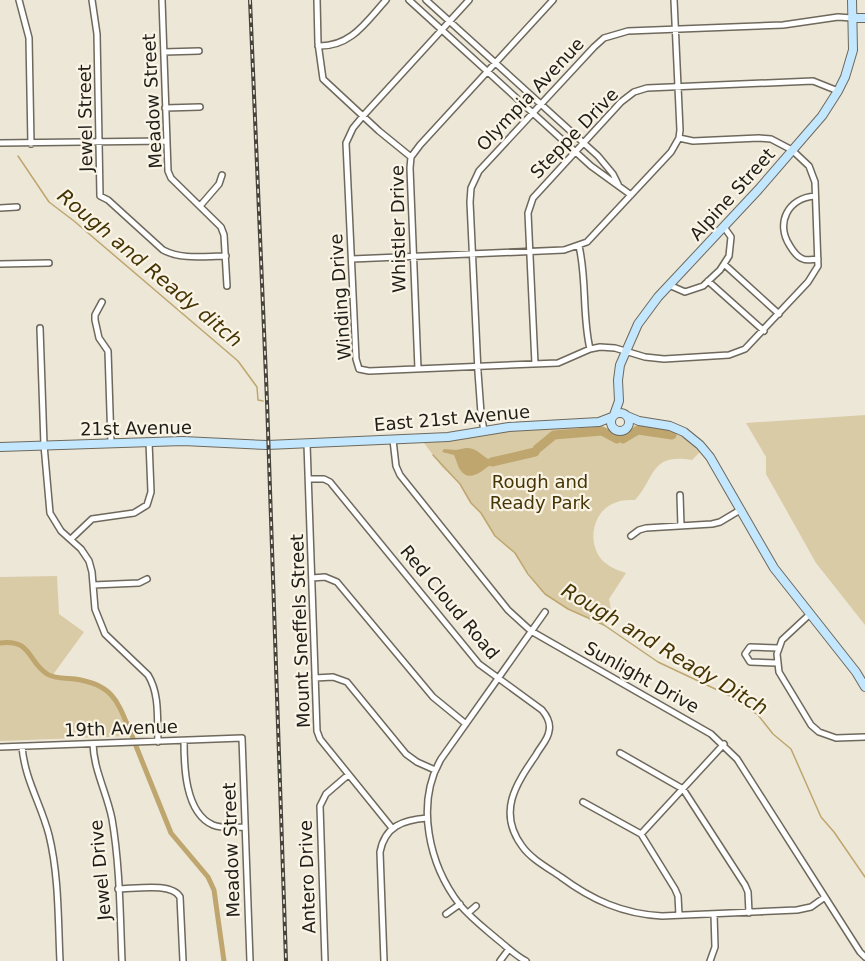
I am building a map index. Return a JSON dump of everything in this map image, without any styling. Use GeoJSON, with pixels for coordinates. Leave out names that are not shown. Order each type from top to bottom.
{"type":"FeatureCollection","features":[{"type":"Feature","properties":{"kind":"street"},"geometry":{"type":"LineString","coordinates":[[19,0],[29,38],[31,144]]}},
{"type":"Feature","properties":{"kind":"street","name":"Jewel Street"},"geometry":{"type":"LineString","coordinates":[[92,0],[98,34],[100,196],[108,200],[163,250],[181,256],[226,256]]}},
{"type":"Feature","properties":{"kind":"street","name":"Meadow Street"},"geometry":{"type":"LineString","coordinates":[[162,0],[168,171],[171,178],[221,227],[224,235],[227,286]]}},
{"type":"Feature","properties":{"kind":"street"},"geometry":{"type":"LineString","coordinates":[[317,0],[318,46],[323,79],[411,157]]}},
{"type":"Feature","properties":{"kind":"street"},"geometry":{"type":"LineString","coordinates":[[318,46],[331,47],[344,42],[386,0]]}},
{"type":"Feature","properties":{"kind":"street"},"geometry":{"type":"LineString","coordinates":[[409,0],[575,152],[608,180],[618,184],[631,195]]}},
{"type":"Feature","properties":{"kind":"street"},"geometry":{"type":"LineString","coordinates":[[426,0],[583,143],[614,174],[618,184]]}},
{"type":"Feature","properties":{"kind":"street","name":"Winding Drive"},"geometry":{"type":"LineString","coordinates":[[470,0],[352,128],[346,143],[356,359],[359,369],[369,371],[558,363],[600,347],[664,359],[729,356],[745,349],[764,331],[808,282],[818,266],[818,259]]}},
{"type":"Feature","properties":{"kind":"street","name":"Whistler Drive"},"geometry":{"type":"LineString","coordinates":[[418,369],[411,157],[553,0]]}},
{"type":"Feature","properties":{"kind":"street"},"geometry":{"type":"LineString","coordinates":[[352,259],[564,250],[587,242],[671,152],[679,138],[679,87],[674,0]]}},
{"type":"Feature","properties":{"kind":"street","name":"Alpine Street"},"geometry":{"type":"LineString","coordinates":[[626,415],[619,401],[618,380],[624,352],[638,324],[669,285],[724,227],[822,116],[845,77],[853,50],[852,0]]}},
{"type":"Feature","properties":{"kind":"street","name":"Olympia Avenue"},"geometry":{"type":"LineString","coordinates":[[484,431],[478,366],[471,188],[475,177],[532,113],[604,38],[628,31],[783,25],[838,17],[865,18]]}},
{"type":"Feature","properties":{"kind":"street"},"geometry":{"type":"LineString","coordinates":[[164,52],[199,51]]}},
{"type":"Feature","properties":{"kind":"street","name":"Steppe Drive"},"geometry":{"type":"LineString","coordinates":[[535,364],[528,213],[533,198],[621,102],[634,92],[647,88],[813,81],[838,91]]}},
{"type":"Feature","properties":{"kind":"street"},"geometry":{"type":"LineString","coordinates":[[165,108],[200,107]]}},
{"type":"Feature","properties":{"kind":"street"},"geometry":{"type":"LineString","coordinates":[[679,138],[693,141],[771,139],[792,150],[808,166],[815,182],[818,259],[804,260],[795,254],[786,240],[783,222],[788,208],[802,197],[815,196]]}},
{"type":"Feature","properties":{"kind":"street"},"geometry":{"type":"LineString","coordinates":[[0,143],[57,147],[101,142],[166,141]]}},
{"type":"Feature","properties":{"kind":"street"},"geometry":{"type":"LineString","coordinates":[[200,206],[219,184],[222,175]]}},
{"type":"Feature","properties":{"kind":"street"},"geometry":{"type":"LineString","coordinates":[[0,208],[17,207]]}},
{"type":"Feature","properties":{"kind":"street"},"geometry":{"type":"LineString","coordinates":[[669,285],[685,292],[703,286],[708,281],[729,256],[731,237],[724,227]]}},
{"type":"Feature","properties":{"kind":"street"},"geometry":{"type":"LineString","coordinates":[[579,246],[582,260],[586,332],[590,349]]}},
{"type":"Feature","properties":{"kind":"street"},"geometry":{"type":"LineString","coordinates":[[0,264],[49,262]]}},
{"type":"Feature","properties":{"kind":"street"},"geometry":{"type":"LineString","coordinates":[[724,264],[779,314]]}},
{"type":"Feature","properties":{"kind":"street"},"geometry":{"type":"LineString","coordinates":[[708,281],[764,331]]}},
{"type":"Feature","properties":{"kind":"street"},"geometry":{"type":"LineString","coordinates":[[102,302],[95,320],[99,338],[108,351],[111,443]]}},
{"type":"Feature","properties":{"kind":"street"},"geometry":{"type":"LineString","coordinates":[[40,328],[44,445],[50,513],[61,531],[81,549],[89,561],[95,609],[105,634],[153,682],[156,691],[158,742]]}},
{"type":"Feature","properties":{"kind":"street","name":"Alpine Street"},"geometry":{"type":"LineString","coordinates":[[613,416],[619,401]]}},
{"type":"Feature","properties":{"kind":"street"},"geometry":{"type":"LineString","coordinates":[[639,421],[621,431],[614,429],[610,422],[613,416],[619,413],[639,421],[659,423],[684,432],[711,457],[774,568],[856,672],[865,687]]}},
{"type":"Feature","properties":{"kind":"street"},"geometry":{"type":"LineString","coordinates":[[626,415],[629,421],[628,426]]}},
{"type":"Feature","properties":{"kind":"street","name":"East 21st Avenue"},"geometry":{"type":"LineString","coordinates":[[272,445],[447,437],[508,427],[599,422],[613,416]]}},
{"type":"Feature","properties":{"kind":"street","name":"East 21st Avenue"},"geometry":{"type":"LineString","coordinates":[[599,422],[614,429]]}},
{"type":"Feature","properties":{"kind":"street","name":"Sunlight Drive"},"geometry":{"type":"LineString","coordinates":[[393,440],[396,466],[400,475],[508,610],[531,631],[711,734],[724,744],[737,759],[865,957]]}},
{"type":"Feature","properties":{"kind":"street","name":"21st Avenue"},"geometry":{"type":"LineString","coordinates":[[0,447],[183,441],[272,445]]}},
{"type":"Feature","properties":{"kind":"street"},"geometry":{"type":"LineString","coordinates":[[71,540],[92,519],[134,513],[147,505],[150,492],[149,442]]}},
{"type":"Feature","properties":{"kind":"street","name":"Mount Sneffels Street"},"geometry":{"type":"LineString","coordinates":[[307,444],[317,731],[320,739],[392,828]]}},
{"type":"Feature","properties":{"kind":"street","name":"Red Cloud Road"},"geometry":{"type":"LineString","coordinates":[[309,479],[324,479],[330,482],[479,664],[542,710],[549,723],[547,737],[517,782],[510,803],[512,823],[521,846],[530,855],[578,890],[610,906],[644,915],[749,913],[805,909],[825,897]]}},
{"type":"Feature","properties":{"kind":"street"},"geometry":{"type":"LineString","coordinates":[[680,495],[681,526]]}},
{"type":"Feature","properties":{"kind":"street"},"geometry":{"type":"LineString","coordinates":[[631,536],[646,528],[717,523],[740,510]]}},
{"type":"Feature","properties":{"kind":"street"},"geometry":{"type":"LineString","coordinates":[[312,578],[325,577],[337,582],[433,697],[466,724]]}},
{"type":"Feature","properties":{"kind":"street"},"geometry":{"type":"LineString","coordinates":[[93,585],[139,583],[147,579]]}},
{"type":"Feature","properties":{"kind":"street"},"geometry":{"type":"LineString","coordinates":[[527,952],[525,960],[509,949],[460,904],[441,870],[427,818],[429,790],[434,772],[545,612]]}},
{"type":"Feature","properties":{"kind":"street"},"geometry":{"type":"LineString","coordinates":[[810,614],[788,633],[778,648],[779,672],[813,727],[836,738],[865,737]]}},
{"type":"Feature","properties":{"kind":"street"},"geometry":{"type":"LineString","coordinates":[[777,663],[750,662],[745,654],[750,647],[778,648]]}},
{"type":"Feature","properties":{"kind":"street"},"geometry":{"type":"LineString","coordinates":[[315,678],[333,677],[346,682],[406,754],[440,778]]}},
{"type":"Feature","properties":{"kind":"street"},"geometry":{"type":"LineString","coordinates":[[474,713],[481,718]]}},
{"type":"Feature","properties":{"kind":"street","name":"Meadow Street"},"geometry":{"type":"LineString","coordinates":[[242,738],[250,961]]}},
{"type":"Feature","properties":{"kind":"street","name":"19th Avenue"},"geometry":{"type":"LineString","coordinates":[[0,747],[242,738]]}},
{"type":"Feature","properties":{"kind":"street"},"geometry":{"type":"LineString","coordinates":[[183,741],[185,776],[199,814],[211,824],[220,827],[245,827]]}},
{"type":"Feature","properties":{"kind":"street","name":"Jewel Drive"},"geometry":{"type":"LineString","coordinates":[[93,744],[94,762],[111,815],[116,845],[122,961]]}},
{"type":"Feature","properties":{"kind":"street"},"geometry":{"type":"LineString","coordinates":[[641,834],[724,744]]}},
{"type":"Feature","properties":{"kind":"street"},"geometry":{"type":"LineString","coordinates":[[22,747],[24,766],[43,814],[52,848],[60,961]]}},
{"type":"Feature","properties":{"kind":"street"},"geometry":{"type":"LineString","coordinates":[[620,753],[683,789],[746,885],[749,913]]}},
{"type":"Feature","properties":{"kind":"street","name":"Antero Drive"},"geometry":{"type":"LineString","coordinates":[[325,961],[320,806],[324,792],[348,775]]}},
{"type":"Feature","properties":{"kind":"street"},"geometry":{"type":"LineString","coordinates":[[583,802],[641,834],[675,889],[678,896],[679,915]]}},
{"type":"Feature","properties":{"kind":"street"},"geometry":{"type":"LineString","coordinates":[[384,961],[380,852],[386,835],[392,828],[411,819],[427,818]]}},
{"type":"Feature","properties":{"kind":"street"},"geometry":{"type":"LineString","coordinates":[[435,853],[443,850]]}},
{"type":"Feature","properties":{"kind":"street"},"geometry":{"type":"LineString","coordinates":[[118,889],[168,888],[176,891],[180,897],[183,961]]}},
{"type":"Feature","properties":{"kind":"street"},"geometry":{"type":"LineString","coordinates":[[446,914],[460,904]]}},
{"type":"Feature","properties":{"kind":"street"},"geometry":{"type":"LineString","coordinates":[[468,913],[476,906]]}},
{"type":"Feature","properties":{"kind":"street"},"geometry":{"type":"LineString","coordinates":[[710,961],[715,947],[714,914]]}},
{"type":"Feature","properties":{"kind":"street"},"geometry":{"type":"LineString","coordinates":[[500,961],[509,949]]}},
{"type":"Feature","properties":{"kind":"green space"},"geometry":{"type":"Polygon","coordinates":[[[865,415],[865,625],[816,563],[766,474],[766,457],[746,423],[865,415]]]}},
{"type":"Feature","properties":{"kind":"green space","name":"Rough and Ready Park"},"geometry":{"type":"Polygon","coordinates":[[[637,424],[672,432],[686,439],[701,451],[692,460],[668,460],[661,464],[635,500],[621,501],[609,506],[597,519],[593,536],[597,553],[607,565],[626,573],[609,599],[612,615],[604,625],[568,609],[541,591],[515,553],[495,536],[460,484],[442,467],[424,443],[510,430],[602,426],[622,433],[637,424]]]}},
{"type":"Feature","properties":{"kind":"green space"},"geometry":{"type":"Polygon","coordinates":[[[57,576],[59,614],[84,632],[52,676],[84,680],[102,687],[114,698],[132,736],[0,741],[0,577],[57,576]]]}},
{"type":"Feature","properties":{"kind":"shaded area"},"geometry":{"type":"Polygon","coordinates":[[[466,448],[491,460],[492,464],[471,476],[463,473],[454,455],[442,452],[444,449],[466,448]]]}},
{"type":"Feature","properties":{"kind":"waterway","name":"Rough and Ready ditch"},"geometry":{"type":"LineString","coordinates":[[18,156],[49,202],[238,361],[257,387],[258,400],[263,401]]}},
{"type":"Feature","properties":{"kind":"waterway"},"geometry":{"type":"LineString","coordinates":[[623,439],[638,430],[672,435]]}},
{"type":"Feature","properties":{"kind":"waterway"},"geometry":{"type":"LineString","coordinates":[[537,449],[554,435],[602,431],[617,439]]}},
{"type":"Feature","properties":{"kind":"waterway"},"geometry":{"type":"LineString","coordinates":[[492,462],[535,452]]}},
{"type":"Feature","properties":{"kind":"waterway","name":"Rough and Ready Ditch"},"geometry":{"type":"LineString","coordinates":[[433,455],[460,484],[495,536],[515,553],[528,574],[545,594],[568,609],[604,625],[658,662],[728,695],[758,715],[773,734],[791,749],[821,817],[865,877]]}},
{"type":"Feature","properties":{"kind":"waterway"},"geometry":{"type":"LineString","coordinates":[[0,643],[18,644],[50,676],[89,682],[107,691],[119,706],[133,738]]}},
{"type":"Feature","properties":{"kind":"waterway"},"geometry":{"type":"LineString","coordinates":[[136,746],[171,833],[208,877],[214,890],[224,961]]}},
{"type":"Feature","properties":{"kind":"railway"},"geometry":{"type":"LineString","coordinates":[[250,0],[267,401],[286,961]]}}]}
